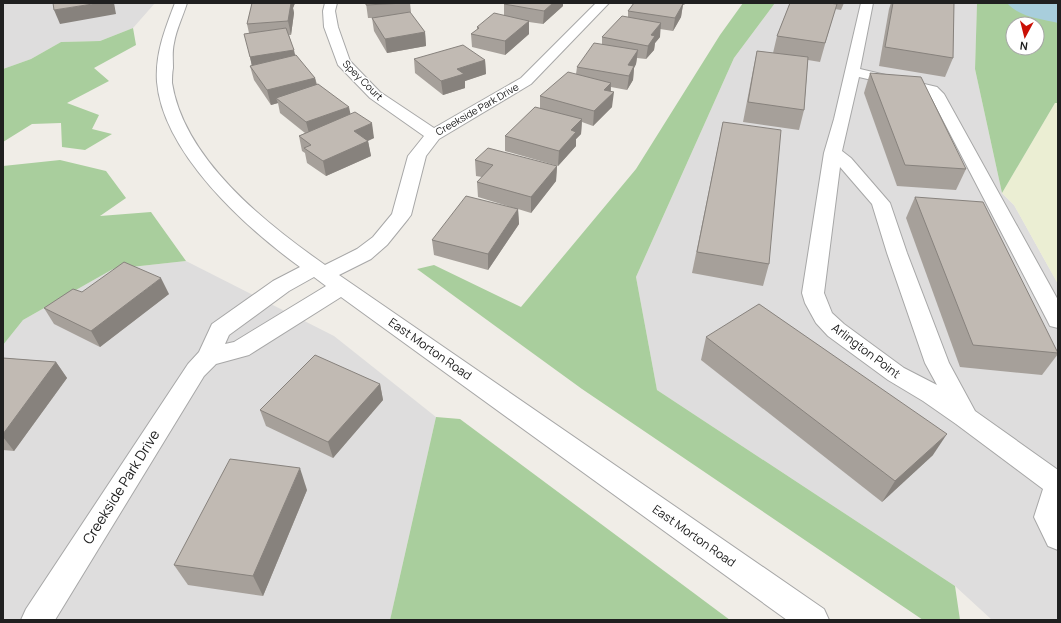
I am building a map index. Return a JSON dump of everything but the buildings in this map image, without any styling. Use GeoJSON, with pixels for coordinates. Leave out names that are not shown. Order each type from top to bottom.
{"type":"FeatureCollection","features":[{"type":"Feature","properties":{"kind":"street","name":"East Morton Road"},"geometry":{"type":"LineString","coordinates":[[181,3],[172,20],[165,43],[163,68],[166,94],[176,123],[197,160],[224,192],[260,225],[327,277],[813,620]]}},
{"type":"Feature","properties":{"kind":"street","name":"Spey Court"},"geometry":{"type":"LineString","coordinates":[[332,3],[329,11],[331,27],[343,62],[375,95],[433,135]]}},
{"type":"Feature","properties":{"kind":"street","name":"Creekside Park Drive"},"geometry":{"type":"LineString","coordinates":[[38,620],[196,370],[208,357],[220,330],[281,286],[327,277],[364,254],[380,241],[401,214],[417,156],[433,135],[526,81],[603,3]]}},
{"type":"Feature","properties":{"kind":"street","name":"Arlington Point"},"geometry":{"type":"LineString","coordinates":[[867,3],[833,153],[814,293],[816,303],[824,318],[836,330],[896,374],[932,394],[965,417],[1058,485],[1048,517],[1058,537]]}},
{"type":"Feature","properties":{"kind":"street"},"geometry":{"type":"LineString","coordinates":[[852,71],[932,90],[939,97],[1058,320]]}},
{"type":"Feature","properties":{"kind":"street"},"geometry":{"type":"LineString","coordinates":[[833,153],[845,162],[881,202],[897,253],[937,363],[965,417]]}},
{"type":"Feature","properties":{"kind":"street","name":"Creekside Park Drive"},"geometry":{"type":"LineString","coordinates":[[208,357],[241,349],[312,304],[327,277]]}},
{"type":"Feature","properties":{"kind":"shaded area"},"geometry":{"type":"Polygon","coordinates":[[[3,3],[155,3],[133,28],[100,41],[61,42],[31,59],[3,69],[3,3]]]}},
{"type":"Feature","properties":{"kind":"shaded area"},"geometry":{"type":"Polygon","coordinates":[[[775,3],[977,3],[975,69],[1002,193],[1014,205],[1058,284],[1058,620],[992,620],[955,586],[657,390],[636,277],[734,58],[775,3]]]}},
{"type":"Feature","properties":{"kind":"shaded area"},"geometry":{"type":"Polygon","coordinates":[[[186,261],[334,336],[436,417],[390,620],[3,620],[3,345],[23,320],[113,269],[186,261]]]}},
{"type":"Feature","properties":{"kind":"green space"},"geometry":{"type":"Polygon","coordinates":[[[743,3],[775,3],[734,58],[636,277],[657,390],[955,586],[960,620],[923,620],[582,389],[417,269],[434,265],[521,307],[636,169],[720,35],[743,3]]]}},
{"type":"Feature","properties":{"kind":"green space"},"geometry":{"type":"Polygon","coordinates":[[[977,3],[1058,3],[1058,103],[1055,103],[1002,193],[975,69],[977,3]]]}},
{"type":"Feature","properties":{"kind":"green space"},"geometry":{"type":"Polygon","coordinates":[[[133,28],[136,45],[94,68],[109,81],[67,103],[99,115],[92,129],[112,134],[85,150],[62,147],[61,123],[32,124],[3,142],[3,69],[31,59],[61,42],[100,41],[133,28]]]}},
{"type":"Feature","properties":{"kind":"green space"},"geometry":{"type":"Polygon","coordinates":[[[1055,103],[1058,103],[1058,284],[1014,205],[1002,193],[1055,103]]]}},
{"type":"Feature","properties":{"kind":"green space"},"geometry":{"type":"Polygon","coordinates":[[[60,160],[106,171],[126,198],[100,216],[151,212],[186,261],[113,269],[23,320],[3,345],[3,166],[60,160]]]}},
{"type":"Feature","properties":{"kind":"green space"},"geometry":{"type":"Polygon","coordinates":[[[436,417],[460,419],[730,620],[390,620],[436,417]]]}},
{"type":"Feature","properties":{"kind":"water"},"geometry":{"type":"Polygon","coordinates":[[[1007,3],[1058,3],[1058,23],[1045,20],[1045,16],[1030,16],[1012,8],[1007,3]]]}}]}
